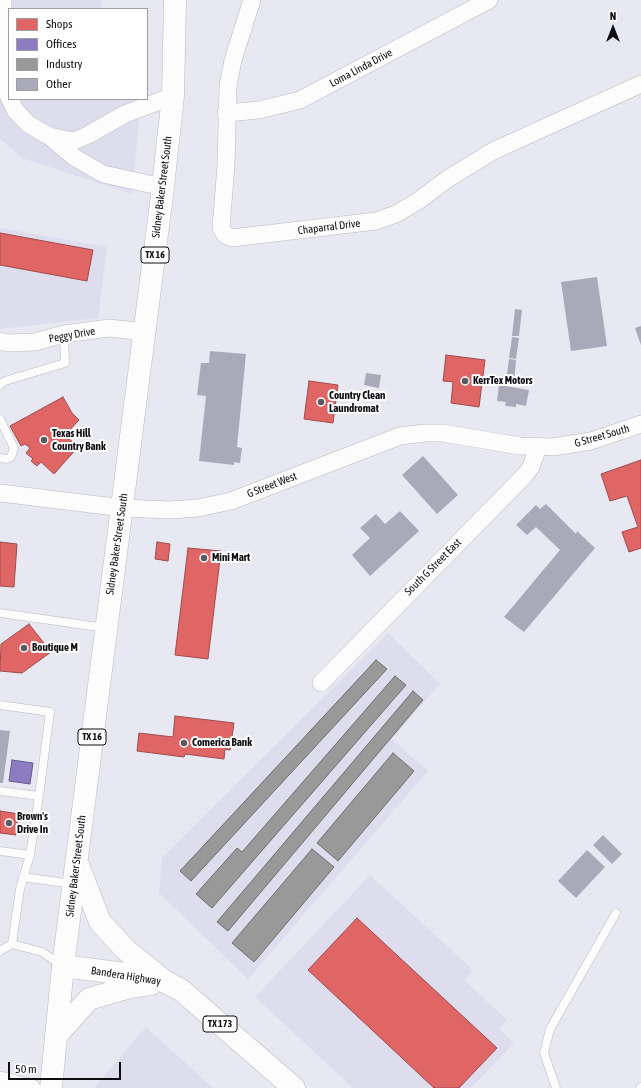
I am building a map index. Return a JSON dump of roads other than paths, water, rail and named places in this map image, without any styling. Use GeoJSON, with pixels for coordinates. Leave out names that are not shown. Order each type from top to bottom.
{"type":"FeatureCollection","features":[{"type":"Feature","properties":{"kind":"main road","name":"Sidney Baker Street South"},"geometry":{"type":"LineString","coordinates":[[51,1088],[63,966],[79,885],[76,859],[123,508],[163,187],[173,96],[175,0]]}},
{"type":"Feature","properties":{"kind":"main road"},"geometry":{"type":"LineString","coordinates":[[79,885],[100,922],[126,950],[166,982]]}},
{"type":"Feature","properties":{"kind":"main road","name":"Bandera Highway"},"geometry":{"type":"LineString","coordinates":[[63,966],[150,977],[166,982],[181,990],[294,1088]]}},
{"type":"Feature","properties":{"kind":"main road"},"geometry":{"type":"LineString","coordinates":[[56,1036],[89,999],[130,987],[166,982]]}},
{"type":"Feature","properties":{"kind":"street"},"geometry":{"type":"LineString","coordinates":[[3,0],[3,84],[8,95]]}},
{"type":"Feature","properties":{"kind":"street","name":"Chaparral Drive"},"geometry":{"type":"LineString","coordinates":[[252,0],[233,60],[228,86],[226,113],[226,165],[220,228],[225,235],[232,238],[240,239],[376,221],[396,214],[418,201],[446,180],[493,151],[641,84]]}},
{"type":"Feature","properties":{"kind":"street","name":"Loma Linda Drive"},"geometry":{"type":"LineString","coordinates":[[226,113],[265,108],[300,100],[488,0]]}},
{"type":"Feature","properties":{"kind":"street"},"geometry":{"type":"LineString","coordinates":[[49,136],[74,141],[88,135],[125,114],[173,96]]}},
{"type":"Feature","properties":{"kind":"street"},"geometry":{"type":"LineString","coordinates":[[10,100],[15,110],[28,124],[49,136],[74,158],[103,174],[163,187]]}},
{"type":"Feature","properties":{"kind":"street","name":"Peggy Drive"},"geometry":{"type":"LineString","coordinates":[[0,341],[8,343],[35,342],[64,334],[109,328],[145,332]]}},
{"type":"Feature","properties":{"kind":"street","name":"G Street South"},"geometry":{"type":"LineString","coordinates":[[538,447],[570,446],[592,441],[641,424]]}},
{"type":"Feature","properties":{"kind":"street","name":"G Street West"},"geometry":{"type":"LineString","coordinates":[[0,493],[123,508],[185,510],[214,506],[400,436],[442,433],[520,446],[538,447]]}},
{"type":"Feature","properties":{"kind":"street","name":"South G Street East"},"geometry":{"type":"LineString","coordinates":[[321,683],[525,475],[531,468],[538,447]]}},
{"type":"Feature","properties":{"kind":"street"},"geometry":{"type":"LineString","coordinates":[[0,1080],[32,1088]]}},
{"type":"Feature","properties":{"kind":"lane"},"geometry":{"type":"LineString","coordinates":[[0,385],[5,381],[65,363],[64,334]]}},
{"type":"Feature","properties":{"kind":"lane"},"geometry":{"type":"LineString","coordinates":[[0,419],[14,448],[11,458],[7,460],[0,458]]}},
{"type":"Feature","properties":{"kind":"lane"},"geometry":{"type":"LineString","coordinates":[[0,613],[106,628]]}},
{"type":"Feature","properties":{"kind":"lane"},"geometry":{"type":"LineString","coordinates":[[0,705],[50,712],[30,855],[20,889],[12,944]]}},
{"type":"Feature","properties":{"kind":"lane"},"geometry":{"type":"LineString","coordinates":[[0,791],[38,796]]}},
{"type":"Feature","properties":{"kind":"lane"},"geometry":{"type":"LineString","coordinates":[[0,850],[30,855]]}},
{"type":"Feature","properties":{"kind":"lane"},"geometry":{"type":"LineString","coordinates":[[23,877],[79,885]]}},
{"type":"Feature","properties":{"kind":"lane"},"geometry":{"type":"LineString","coordinates":[[556,1088],[544,1053],[550,1029],[616,913]]}},
{"type":"Feature","properties":{"kind":"lane"},"geometry":{"type":"LineString","coordinates":[[0,951],[12,944],[42,952],[63,966]]}},
{"type":"Feature","properties":{"kind":"place","name":"KerrTex Motors"},"geometry":{"type":"Point","coordinates":[465,381]}},
{"type":"Feature","properties":{"kind":"place","name":"Country Clean Laundromat"},"geometry":{"type":"Point","coordinates":[321,402]}},
{"type":"Feature","properties":{"kind":"place","name":"Texas Hill Country Bank"},"geometry":{"type":"Point","coordinates":[44,440]}},
{"type":"Feature","properties":{"kind":"place","name":"Mini Mart"},"geometry":{"type":"Point","coordinates":[204,558]}},
{"type":"Feature","properties":{"kind":"place","name":"Boutique M"},"geometry":{"type":"Point","coordinates":[24,648]}},
{"type":"Feature","properties":{"kind":"place","name":"Comerica Bank"},"geometry":{"type":"Point","coordinates":[184,743]}},
{"type":"Feature","properties":{"kind":"place","name":"Brown's Drive In"},"geometry":{"type":"Point","coordinates":[9,823]}}]}
